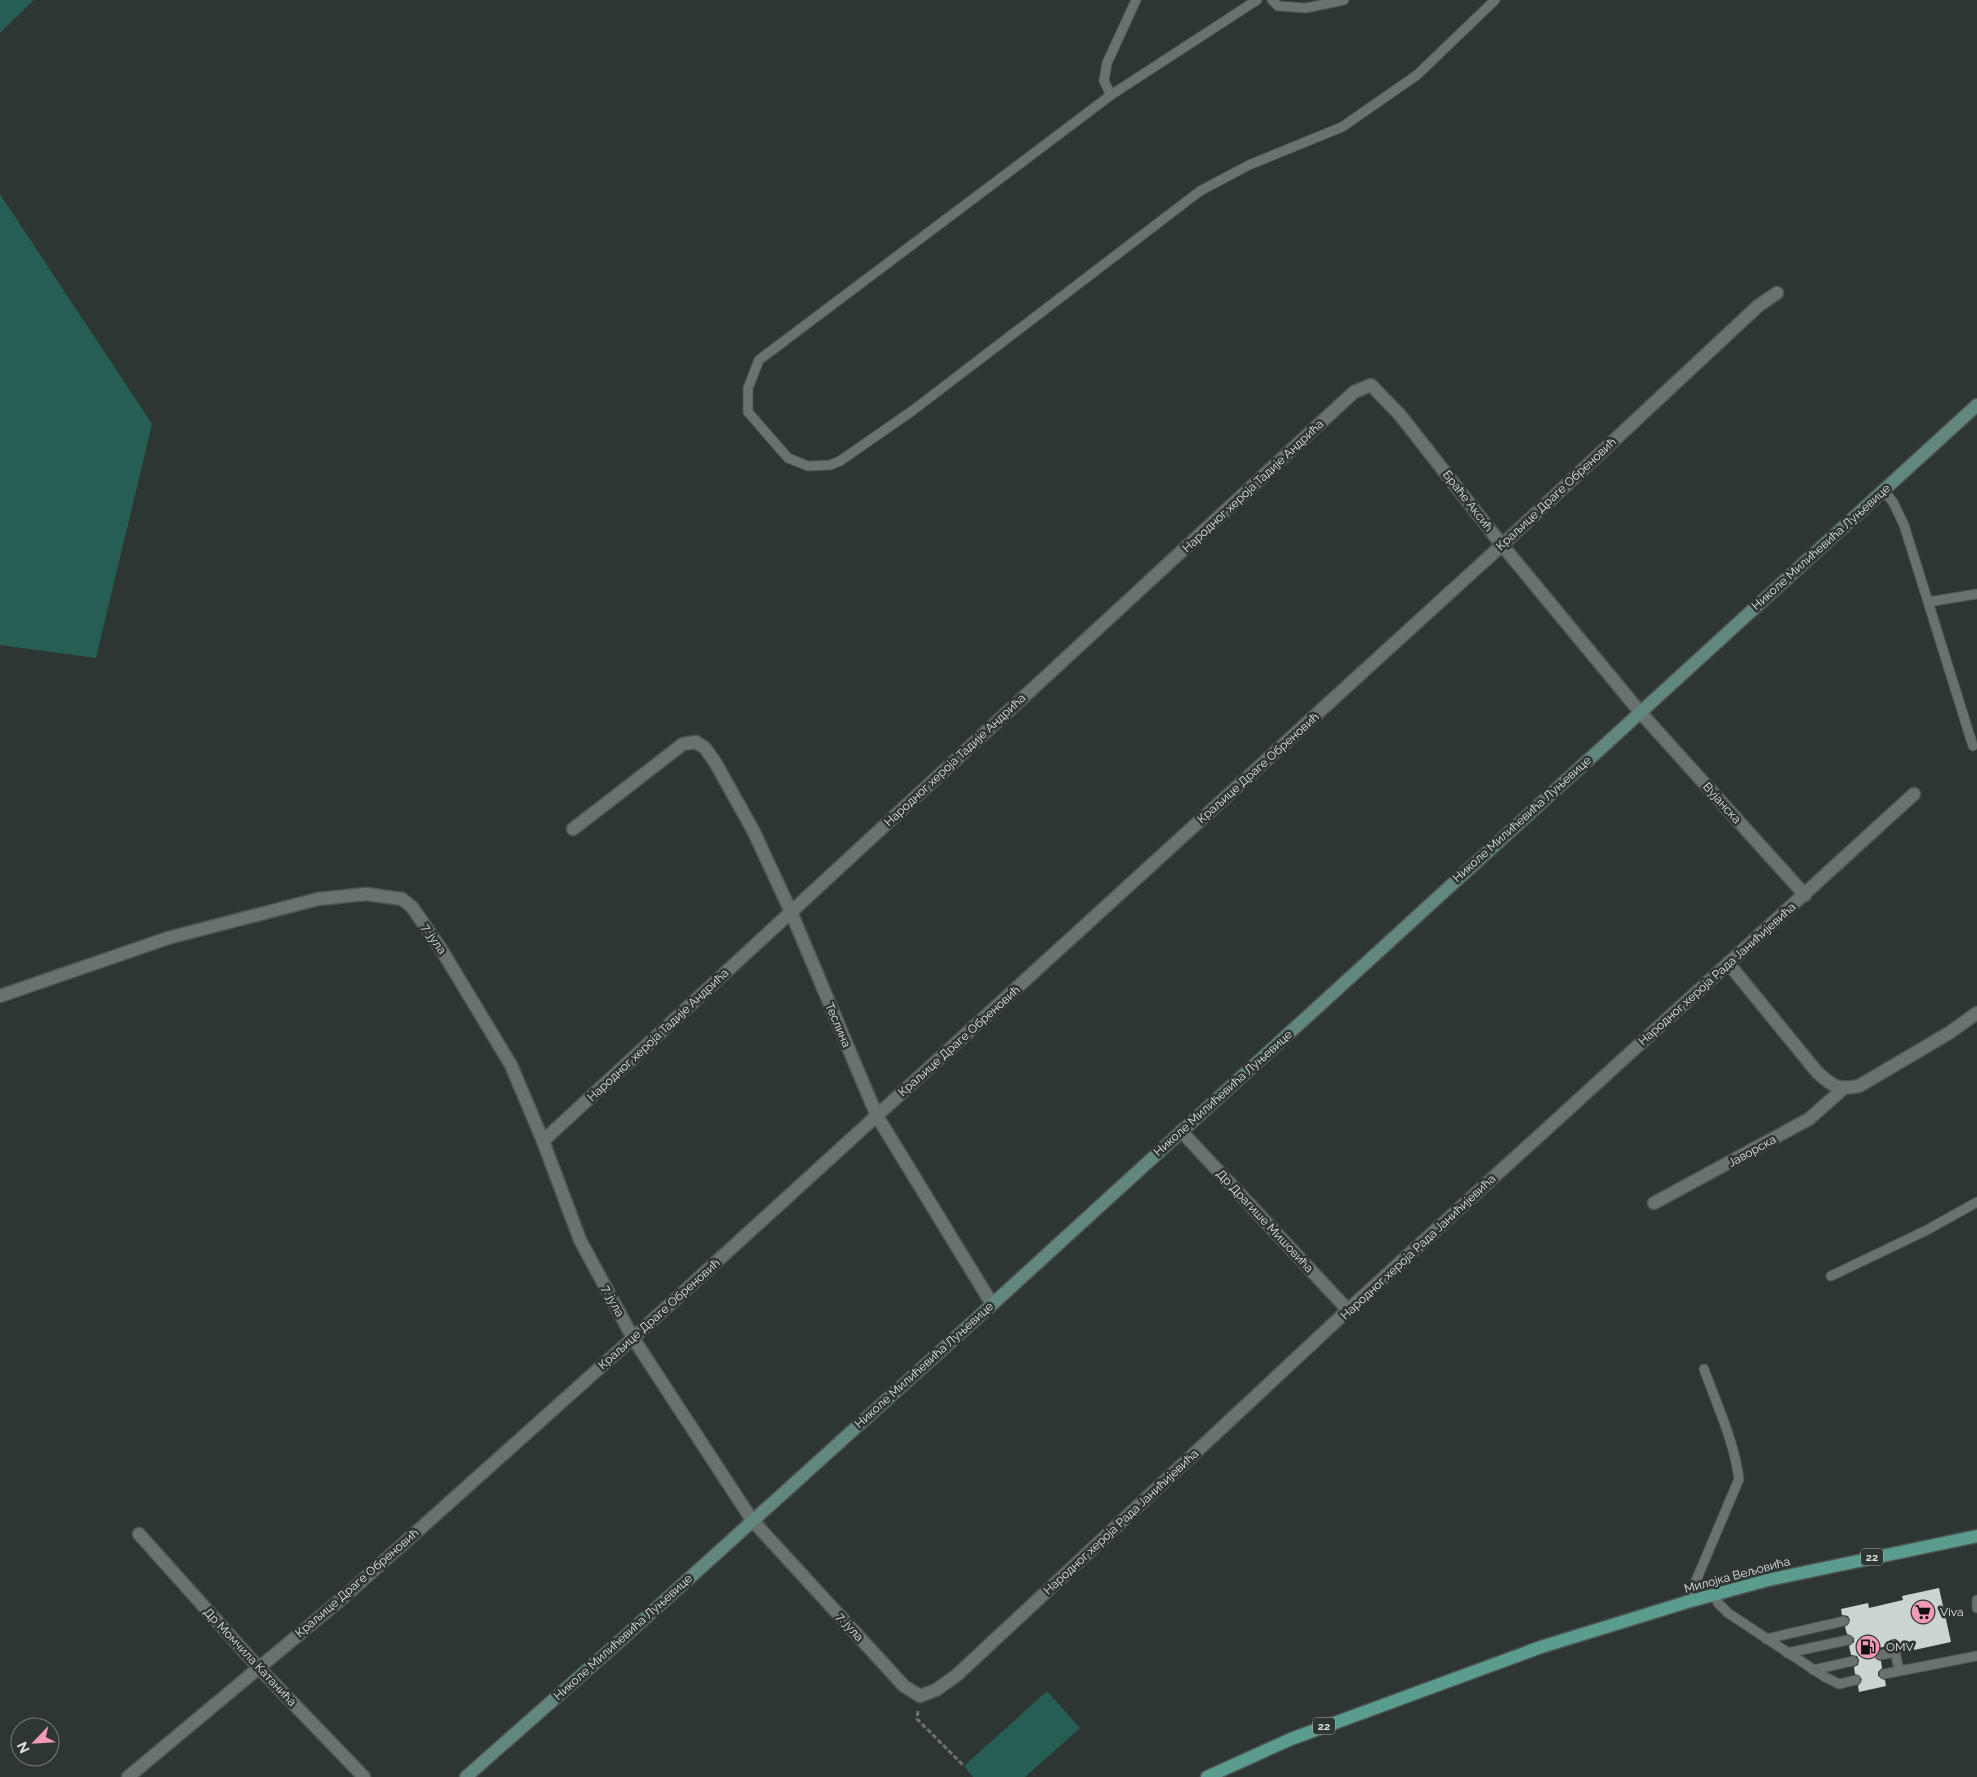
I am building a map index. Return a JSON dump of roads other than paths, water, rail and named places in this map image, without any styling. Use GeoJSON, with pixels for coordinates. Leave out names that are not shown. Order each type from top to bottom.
{"type":"FeatureCollection","features":[{"type":"Feature","properties":{"kind":"main road","name":"Милојка Вељовића"},"geometry":{"type":"LineString","coordinates":[[1207,1777],[1291,1739],[1509,1658],[1686,1602],[1832,1566],[1977,1536]]}},
{"type":"Feature","properties":{"kind":"street","name":"Краљице Драге Обреновић"},"geometry":{"type":"LineString","coordinates":[[128,1777],[345,1596],[633,1338],[1502,545],[1758,306],[1777,293]]}},
{"type":"Feature","properties":{"kind":"street","name":"Браће Аксић"},"geometry":{"type":"LineString","coordinates":[[1370,385],[1400,415],[1502,545],[1640,712]]}},
{"type":"Feature","properties":{"kind":"street","name":"Народног хероја Тадије Андрића"},"geometry":{"type":"LineString","coordinates":[[543,1141],[1354,392],[1370,385]]}},
{"type":"Feature","properties":{"kind":"street","name":"Николе Милићевића Луњевице"},"geometry":{"type":"LineString","coordinates":[[466,1777],[621,1640],[992,1304],[1977,405]]}},
{"type":"Feature","properties":{"kind":"street","name":"Вујанска"},"geometry":{"type":"LineString","coordinates":[[1640,712],[1804,895]]}},
{"type":"Feature","properties":{"kind":"street","name":"Теслина"},"geometry":{"type":"LineString","coordinates":[[573,829],[683,744],[696,742],[705,748],[715,762],[754,832],[791,912],[877,1116],[992,1304]]}},
{"type":"Feature","properties":{"kind":"street","name":"Народног хероја Рада Јанићијевића"},"geometry":{"type":"LineString","coordinates":[[920,1696],[936,1690],[957,1675],[1348,1310],[1914,794]]}},
{"type":"Feature","properties":{"kind":"street","name":"7. јула"},"geometry":{"type":"LineString","coordinates":[[0,996],[168,938],[318,899],[366,894],[402,899],[412,907],[471,996],[511,1065],[543,1141],[580,1240],[633,1338],[752,1520],[904,1686],[920,1696]]}},
{"type":"Feature","properties":{"kind":"street"},"geometry":{"type":"LineString","coordinates":[[1728,963],[1817,1072],[1829,1083],[1843,1089]]}},
{"type":"Feature","properties":{"kind":"street","name":"Јаворска"},"geometry":{"type":"LineString","coordinates":[[1654,1203],[1809,1119],[1843,1089],[1860,1086],[1949,1034],[1977,1013]]}},
{"type":"Feature","properties":{"kind":"street","name":"Др Драгише Мишовића"},"geometry":{"type":"LineString","coordinates":[[1181,1131],[1348,1310]]}},
{"type":"Feature","properties":{"kind":"street","name":"Др Момчила Катанића"},"geometry":{"type":"LineString","coordinates":[[139,1534],[259,1668],[364,1777]]}},
{"type":"Feature","properties":{"kind":"lane"},"geometry":{"type":"LineString","coordinates":[[1111,95],[1104,81],[1107,63],[1136,0]]}},
{"type":"Feature","properties":{"kind":"lane"},"geometry":{"type":"LineString","coordinates":[[1257,0],[1111,95],[759,360],[748,388],[748,412],[780,450],[788,458],[808,466],[819,467],[840,461],[912,411],[1200,191],[1250,165],[1342,127],[1417,75],[1496,0]]}},
{"type":"Feature","properties":{"kind":"lane"},"geometry":{"type":"LineString","coordinates":[[1272,0],[1278,6],[1299,8],[1320,6],[1344,0]]}},
{"type":"Feature","properties":{"kind":"lane"},"geometry":{"type":"LineString","coordinates":[[1883,490],[1893,502],[1904,525],[1974,746]]}},
{"type":"Feature","properties":{"kind":"lane"},"geometry":{"type":"LineString","coordinates":[[1928,602],[1977,594]]}},
{"type":"Feature","properties":{"kind":"lane"},"geometry":{"type":"LineString","coordinates":[[1831,1276],[1927,1230],[1977,1202]]}},
{"type":"Feature","properties":{"kind":"lane"},"geometry":{"type":"LineString","coordinates":[[1686,1602],[1739,1479],[1729,1438],[1704,1368]]}},
{"type":"Feature","properties":{"kind":"lane"},"geometry":{"type":"LineString","coordinates":[[1715,1594],[1718,1603],[1728,1613],[1813,1670],[1839,1684],[1856,1680]]}},
{"type":"Feature","properties":{"kind":"lane"},"geometry":{"type":"LineString","coordinates":[[1977,1600],[1977,1608]]}},
{"type":"Feature","properties":{"kind":"lane"},"geometry":{"type":"LineString","coordinates":[[1766,1639],[1844,1622]]}},
{"type":"Feature","properties":{"kind":"lane"},"geometry":{"type":"LineString","coordinates":[[1787,1653],[1848,1640]]}},
{"type":"Feature","properties":{"kind":"lane"},"geometry":{"type":"LineString","coordinates":[[1880,1656],[1894,1648],[1899,1671]]}},
{"type":"Feature","properties":{"kind":"lane"},"geometry":{"type":"LineString","coordinates":[[1884,1674],[1977,1656]]}},
{"type":"Feature","properties":{"kind":"lane"},"geometry":{"type":"LineString","coordinates":[[1813,1670],[1852,1661]]}},
{"type":"Feature","properties":{"kind":"place","name":"Viva"},"geometry":{"type":"Point","coordinates":[1923,1612]}},
{"type":"Feature","properties":{"kind":"place","name":"OMV"},"geometry":{"type":"Point","coordinates":[1868,1647]}}]}
